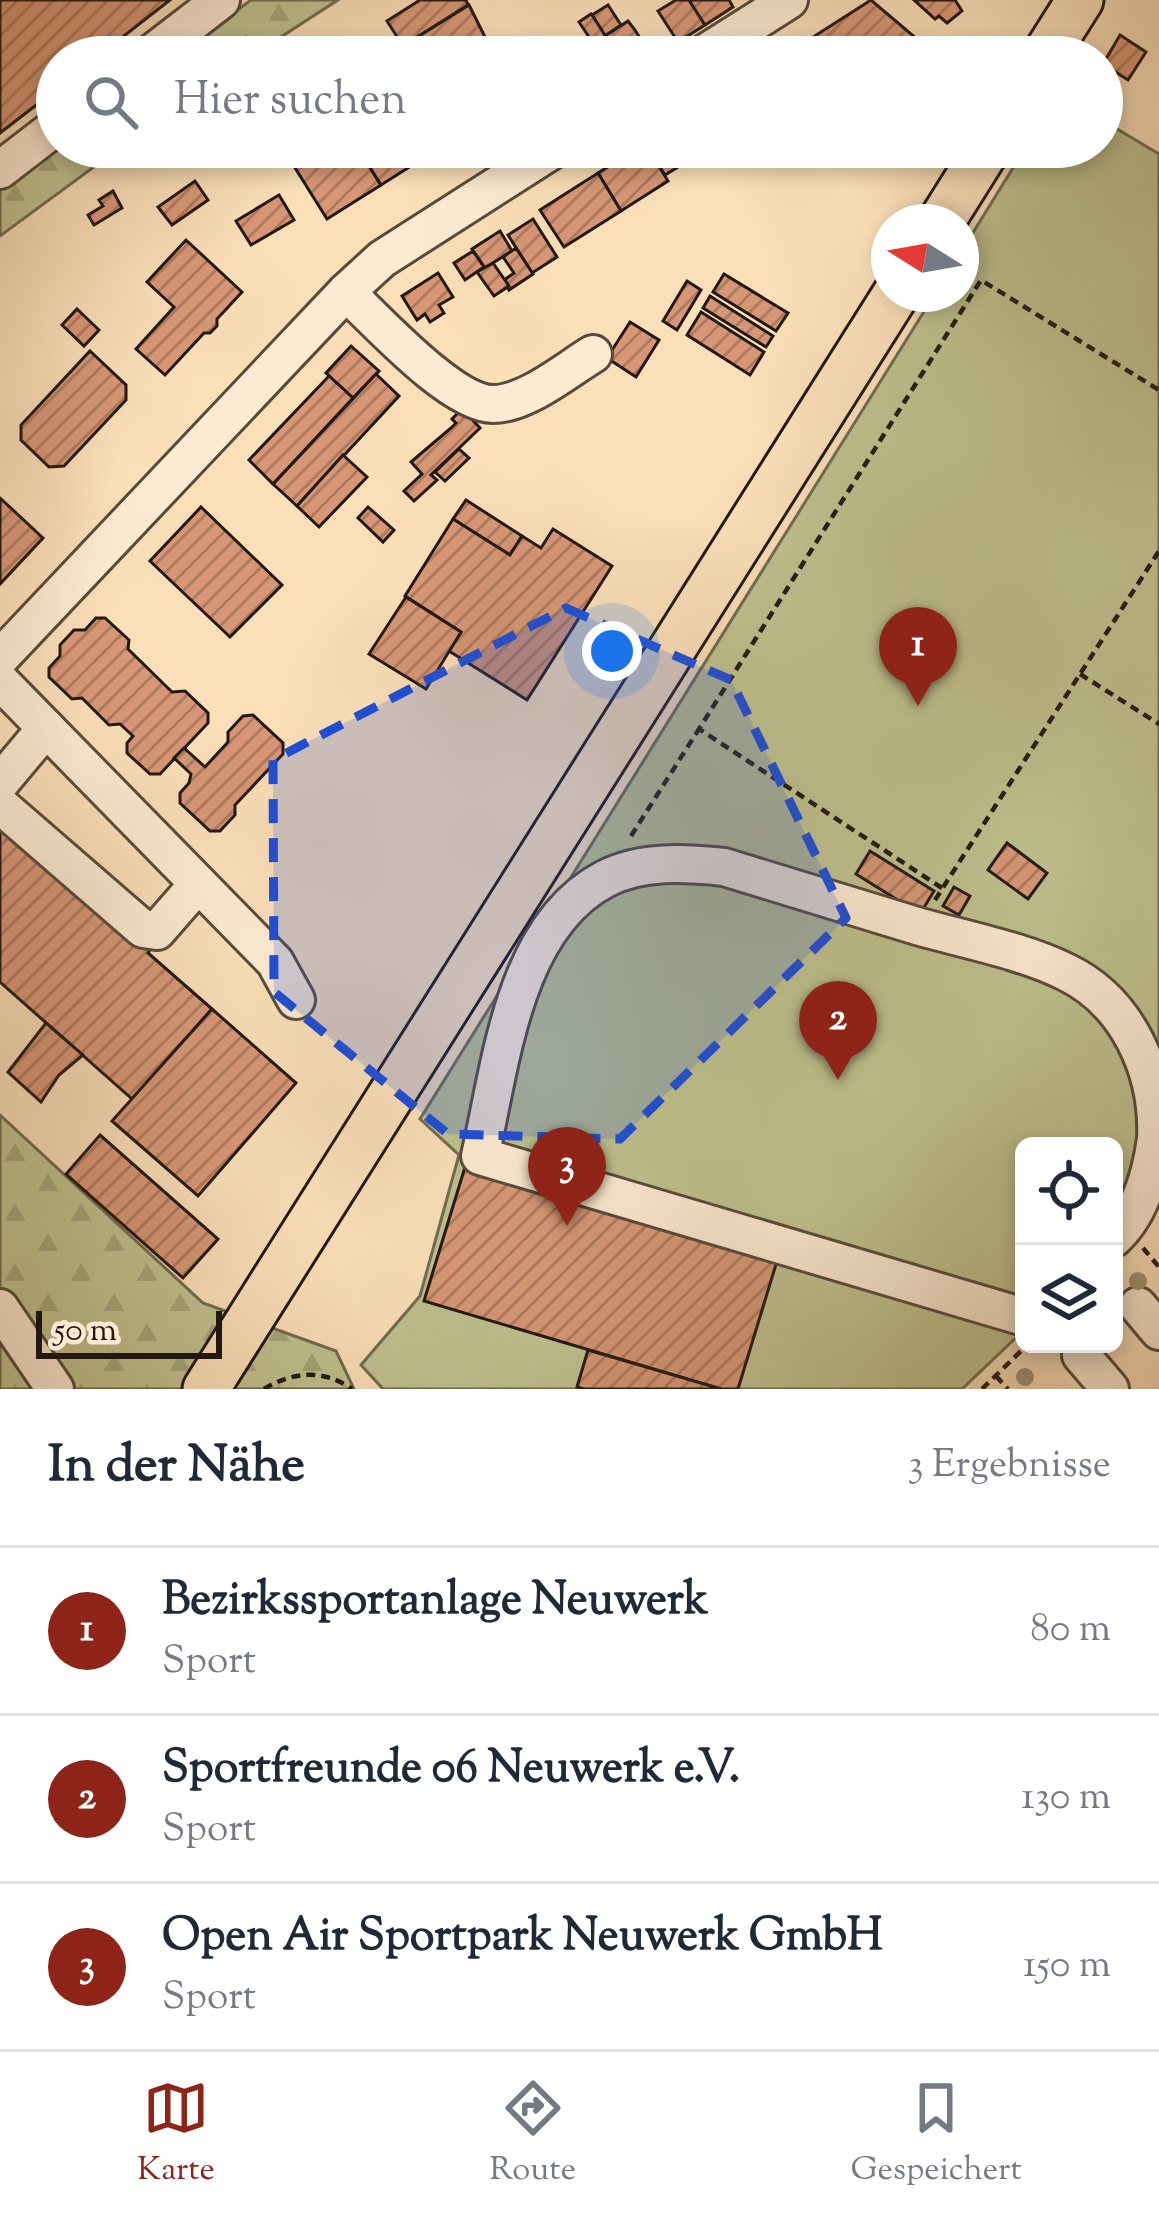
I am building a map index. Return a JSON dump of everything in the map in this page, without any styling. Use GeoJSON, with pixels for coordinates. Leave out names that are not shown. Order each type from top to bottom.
{"type":"FeatureCollection","features":[{"type":"Feature","properties":{"kind":"main road"},"geometry":{"type":"LineString","coordinates":[[1057,36],[1080,0]]}},
{"type":"Feature","properties":{"kind":"main road"},"geometry":{"type":"LineString","coordinates":[[952,204],[975,168]]}},
{"type":"Feature","properties":{"kind":"main road"},"geometry":{"type":"LineString","coordinates":[[206,1389],[885,312]]}},
{"type":"Feature","properties":{"kind":"street"},"geometry":{"type":"LineString","coordinates":[[174,36],[221,0]]}},
{"type":"Feature","properties":{"kind":"street"},"geometry":{"type":"LineString","coordinates":[[732,36],[789,0]]}},
{"type":"Feature","properties":{"kind":"street"},"geometry":{"type":"LineString","coordinates":[[0,170],[36,142]]}},
{"type":"Feature","properties":{"kind":"street"},"geometry":{"type":"LineString","coordinates":[[0,658],[346,292],[382,259],[524,168]]}},
{"type":"Feature","properties":{"kind":"street"},"geometry":{"type":"LineString","coordinates":[[346,292],[451,387],[472,400],[496,404],[523,395],[593,354]]}},
{"type":"Feature","properties":{"kind":"street"},"geometry":{"type":"LineString","coordinates":[[0,681],[275,962],[296,1000]]}},
{"type":"Feature","properties":{"kind":"street"},"geometry":{"type":"LineString","coordinates":[[0,784],[46,728]]}},
{"type":"Feature","properties":{"kind":"street"},"geometry":{"type":"LineString","coordinates":[[0,805],[143,928],[157,931],[198,884]]}},
{"type":"Feature","properties":{"kind":"street"},"geometry":{"type":"LineString","coordinates":[[1015,1314],[480,1156],[531,958],[562,913],[605,879],[661,865],[724,867],[1068,973],[1120,1014],[1145,1052],[1158,1088],[1159,1124],[1152,1167],[1125,1239]]}},
{"type":"Feature","properties":{"kind":"street"},"geometry":{"type":"LineString","coordinates":[[0,1309],[55,1389]]}},
{"type":"Feature","properties":{"kind":"street"},"geometry":{"type":"LineString","coordinates":[[1081,1355],[1110,1389]]}},
{"type":"Feature","properties":{"kind":"path"},"geometry":{"type":"LineString","coordinates":[[605,879],[981,280],[1159,390]]}},
{"type":"Feature","properties":{"kind":"path"},"geometry":{"type":"LineString","coordinates":[[699,729],[942,888],[1159,551]]}},
{"type":"Feature","properties":{"kind":"path"},"geometry":{"type":"LineString","coordinates":[[1080,674],[1159,724]]}},
{"type":"Feature","properties":{"kind":"path"},"geometry":{"type":"LineString","coordinates":[[1125,1239],[1159,1267]]}},
{"type":"Feature","properties":{"kind":"path"},"geometry":{"type":"LineString","coordinates":[[982,1389],[1019,1353]]}},
{"type":"Feature","properties":{"kind":"path"},"geometry":{"type":"LineString","coordinates":[[264,1389],[279,1380],[309,1374],[331,1375],[352,1389]]}},
{"type":"Feature","properties":{"kind":"path"},"geometry":{"type":"LineString","coordinates":[[996,1376],[1008,1389]]}},
{"type":"Feature","properties":{"kind":"highlighted area"},"geometry":{"type":"Polygon","coordinates":[[[566,608],[731,680],[846,918],[620,1139],[448,1134],[274,992],[273,760],[566,608]]]}},
{"type":"Feature","properties":{"kind":"green space"},"geometry":{"type":"Polygon","coordinates":[[[251,0],[338,0],[282,36],[202,36],[251,0]]]}},
{"type":"Feature","properties":{"kind":"green space"},"geometry":{"type":"Polygon","coordinates":[[[1123,133],[1159,154],[1159,1206],[1123,1239],[1123,1137],[1015,1137],[1015,1339],[962,1389],[383,1389],[361,1365],[420,1296],[459,1155],[420,1119],[924,312],[979,312],[979,223],[1013,168],[1123,168],[1123,133]]]}},
{"type":"Feature","properties":{"kind":"green space"},"geometry":{"type":"Polygon","coordinates":[[[36,161],[36,168],[92,168],[0,236],[0,185],[36,161]]]}},
{"type":"Feature","properties":{"kind":"green space"},"geometry":{"type":"Polygon","coordinates":[[[0,1115],[203,1303],[336,1351],[354,1389],[0,1389],[0,1115]]]}},
{"type":"Feature","properties":{"kind":"building"},"geometry":{"type":"Polygon","coordinates":[[[0,0],[170,0],[124,36],[36,36],[36,105],[0,133],[0,0]]]}},
{"type":"Feature","properties":{"kind":"building"},"geometry":{"type":"Polygon","coordinates":[[[420,0],[466,0],[468,5],[419,36],[397,36],[387,21],[420,0]]]}},
{"type":"Feature","properties":{"kind":"building"},"geometry":{"type":"Polygon","coordinates":[[[676,0],[689,0],[705,25],[688,36],[674,36],[658,11],[676,0]]]}},
{"type":"Feature","properties":{"kind":"building"},"geometry":{"type":"Polygon","coordinates":[[[689,0],[729,0],[733,7],[705,25],[689,0]]]}},
{"type":"Feature","properties":{"kind":"building"},"geometry":{"type":"Polygon","coordinates":[[[871,0],[913,36],[815,36],[871,0]]]}},
{"type":"Feature","properties":{"kind":"building"},"geometry":{"type":"Polygon","coordinates":[[[914,0],[955,0],[962,11],[947,23],[914,0]]]}},
{"type":"Feature","properties":{"kind":"building"},"geometry":{"type":"Polygon","coordinates":[[[469,5],[484,36],[419,36],[469,5]]]}},
{"type":"Feature","properties":{"kind":"building"},"geometry":{"type":"Polygon","coordinates":[[[608,5],[621,25],[605,36],[592,15],[608,5]]]}},
{"type":"Feature","properties":{"kind":"building"},"geometry":{"type":"Polygon","coordinates":[[[591,14],[605,36],[588,36],[579,22],[591,14]]]}},
{"type":"Feature","properties":{"kind":"building"},"geometry":{"type":"Polygon","coordinates":[[[628,21],[638,36],[605,36],[628,21]]]}},
{"type":"Feature","properties":{"kind":"building"},"geometry":{"type":"Polygon","coordinates":[[[1123,37],[1146,52],[1128,80],[1123,77],[1123,37]]]}},
{"type":"Feature","properties":{"kind":"building"},"geometry":{"type":"Polygon","coordinates":[[[295,168],[370,168],[381,185],[327,219],[295,168]]]}},
{"type":"Feature","properties":{"kind":"building"},"geometry":{"type":"Polygon","coordinates":[[[370,168],[408,168],[381,185],[370,168]]]}},
{"type":"Feature","properties":{"kind":"building"},"geometry":{"type":"Polygon","coordinates":[[[606,168],[660,168],[668,181],[621,211],[598,173],[606,168]]]}},
{"type":"Feature","properties":{"kind":"building"},"geometry":{"type":"Polygon","coordinates":[[[598,173],[621,211],[564,247],[540,210],[598,173]]]}},
{"type":"Feature","properties":{"kind":"building"},"geometry":{"type":"Polygon","coordinates":[[[195,181],[208,200],[172,225],[158,207],[195,181]]]}},
{"type":"Feature","properties":{"kind":"building"},"geometry":{"type":"Polygon","coordinates":[[[113,191],[122,208],[94,225],[88,215],[103,206],[99,200],[113,191]]]}},
{"type":"Feature","properties":{"kind":"building"},"geometry":{"type":"Polygon","coordinates":[[[279,195],[294,220],[251,245],[236,221],[279,195]]]}},
{"type":"Feature","properties":{"kind":"building"},"geometry":{"type":"Polygon","coordinates":[[[533,219],[557,257],[532,273],[508,235],[533,219]]]}},
{"type":"Feature","properties":{"kind":"building"},"geometry":{"type":"Polygon","coordinates":[[[500,231],[512,251],[485,268],[472,249],[500,231]]]}},
{"type":"Feature","properties":{"kind":"building"},"geometry":{"type":"Polygon","coordinates":[[[186,240],[242,292],[217,319],[217,326],[204,333],[165,375],[136,349],[174,307],[147,282],[186,240]]]}},
{"type":"Feature","properties":{"kind":"building"},"geometry":{"type":"Polygon","coordinates":[[[516,248],[533,274],[509,290],[504,280],[514,273],[503,257],[516,248]]]}},
{"type":"Feature","properties":{"kind":"building"},"geometry":{"type":"Polygon","coordinates":[[[473,251],[484,267],[465,280],[454,263],[473,251]]]}},
{"type":"Feature","properties":{"kind":"building"},"geometry":{"type":"Polygon","coordinates":[[[493,263],[509,286],[494,296],[477,272],[493,263]]]}},
{"type":"Feature","properties":{"kind":"building"},"geometry":{"type":"Polygon","coordinates":[[[438,273],[453,297],[439,305],[444,313],[430,322],[425,314],[417,320],[402,296],[438,273]]]}},
{"type":"Feature","properties":{"kind":"building"},"geometry":{"type":"Polygon","coordinates":[[[724,274],[788,313],[776,331],[713,292],[724,274]]]}},
{"type":"Feature","properties":{"kind":"building"},"geometry":{"type":"Polygon","coordinates":[[[687,281],[701,290],[677,330],[663,321],[687,281]]]}},
{"type":"Feature","properties":{"kind":"building"},"geometry":{"type":"Polygon","coordinates":[[[710,296],[773,336],[766,347],[703,308],[710,296]]]}},
{"type":"Feature","properties":{"kind":"building"},"geometry":{"type":"Polygon","coordinates":[[[77,309],[99,330],[84,346],[62,325],[77,309]]]}},
{"type":"Feature","properties":{"kind":"building"},"geometry":{"type":"Polygon","coordinates":[[[701,312],[764,352],[750,375],[687,335],[701,312]]]}},
{"type":"Feature","properties":{"kind":"building"},"geometry":{"type":"Polygon","coordinates":[[[630,322],[659,340],[636,377],[607,358],[630,322]]]}},
{"type":"Feature","properties":{"kind":"building"},"geometry":{"type":"Polygon","coordinates":[[[351,346],[379,371],[353,398],[326,373],[351,346]]]}},
{"type":"Feature","properties":{"kind":"building"},"geometry":{"type":"Polygon","coordinates":[[[90,351],[126,385],[126,400],[64,466],[49,467],[21,440],[21,425],[90,351]]]}},
{"type":"Feature","properties":{"kind":"building"},"geometry":{"type":"Polygon","coordinates":[[[376,374],[399,396],[297,506],[273,484],[376,374]]]}},
{"type":"Feature","properties":{"kind":"building"},"geometry":{"type":"Polygon","coordinates":[[[329,376],[353,398],[273,484],[249,460],[329,376]]]}},
{"type":"Feature","properties":{"kind":"building"},"geometry":{"type":"Polygon","coordinates":[[[462,409],[480,428],[431,475],[437,480],[414,501],[404,491],[422,474],[411,462],[456,423],[452,419],[462,409]]]}},
{"type":"Feature","properties":{"kind":"building"},"geometry":{"type":"Polygon","coordinates":[[[459,449],[469,458],[445,481],[435,472],[459,449]]]}},
{"type":"Feature","properties":{"kind":"building"},"geometry":{"type":"Polygon","coordinates":[[[343,455],[367,477],[319,527],[297,506],[343,455]]]}},
{"type":"Feature","properties":{"kind":"building"},"geometry":{"type":"Polygon","coordinates":[[[0,498],[43,538],[0,584],[0,498]]]}},
{"type":"Feature","properties":{"kind":"building"},"geometry":{"type":"Polygon","coordinates":[[[466,500],[522,536],[510,555],[453,519],[466,500]]]}},
{"type":"Feature","properties":{"kind":"building"},"geometry":{"type":"Polygon","coordinates":[[[201,507],[282,585],[230,637],[150,561],[201,507]]]}},
{"type":"Feature","properties":{"kind":"building"},"geometry":{"type":"Polygon","coordinates":[[[368,507],[394,530],[383,542],[358,518],[368,507]]]}},
{"type":"Feature","properties":{"kind":"building"},"geometry":{"type":"Polygon","coordinates":[[[453,519],[510,555],[522,536],[541,548],[553,529],[612,566],[527,700],[449,651],[461,632],[405,596],[453,519]]]}},
{"type":"Feature","properties":{"kind":"building"},"geometry":{"type":"Polygon","coordinates":[[[406,597],[461,632],[426,689],[369,654],[406,597]]]}},
{"type":"Feature","properties":{"kind":"building"},"geometry":{"type":"Polygon","coordinates":[[[96,618],[105,618],[129,640],[128,649],[172,692],[185,691],[208,713],[208,723],[160,774],[150,774],[127,753],[133,736],[120,724],[109,725],[82,698],[72,699],[49,677],[60,645],[74,630],[85,630],[96,618]]]}},
{"type":"Feature","properties":{"kind":"building"},"geometry":{"type":"Polygon","coordinates":[[[253,715],[283,743],[283,754],[235,805],[235,815],[220,831],[210,831],[180,803],[191,774],[174,758],[184,748],[205,767],[228,742],[228,732],[243,716],[253,715]]]}},
{"type":"Feature","properties":{"kind":"building"},"geometry":{"type":"Polygon","coordinates":[[[0,825],[153,946],[148,953],[212,1009],[132,1099],[0,982],[0,825]]]}},
{"type":"Feature","properties":{"kind":"building"},"geometry":{"type":"Polygon","coordinates":[[[1007,843],[1047,873],[1028,899],[988,870],[1007,843]]]}},
{"type":"Feature","properties":{"kind":"building"},"geometry":{"type":"Polygon","coordinates":[[[870,851],[934,891],[920,914],[856,874],[870,851]]]}},
{"type":"Feature","properties":{"kind":"building"},"geometry":{"type":"Polygon","coordinates":[[[954,887],[970,896],[959,915],[943,906],[954,887]]]}},
{"type":"Feature","properties":{"kind":"building"},"geometry":{"type":"Polygon","coordinates":[[[212,1009],[296,1083],[198,1196],[112,1121],[212,1009]]]}},
{"type":"Feature","properties":{"kind":"building"},"geometry":{"type":"Polygon","coordinates":[[[46,1023],[83,1055],[59,1075],[41,1102],[8,1072],[46,1023]]]}},
{"type":"Feature","properties":{"kind":"building"},"geometry":{"type":"Polygon","coordinates":[[[100,1135],[218,1239],[183,1278],[66,1174],[100,1135]]]}},
{"type":"Feature","properties":{"kind":"building"},"geometry":{"type":"Polygon","coordinates":[[[465,1167],[777,1261],[738,1389],[721,1389],[424,1301],[465,1167]]]}},
{"type":"Feature","properties":{"kind":"building"},"geometry":{"type":"Polygon","coordinates":[[[588,1350],[721,1389],[577,1387],[588,1350]]]}},
{"type":"Feature","properties":{"kind":"place","name":"Bezirkssportanlage Neuwerk"},"geometry":{"type":"Point","coordinates":[918,706]}},
{"type":"Feature","properties":{"kind":"place","name":"Sportfreunde 06 Neuwerk e.V."},"geometry":{"type":"Point","coordinates":[838,1080]}},
{"type":"Feature","properties":{"kind":"place","name":"Open Air Sportpark Neuwerk GmbH"},"geometry":{"type":"Point","coordinates":[567,1226]}}]}
